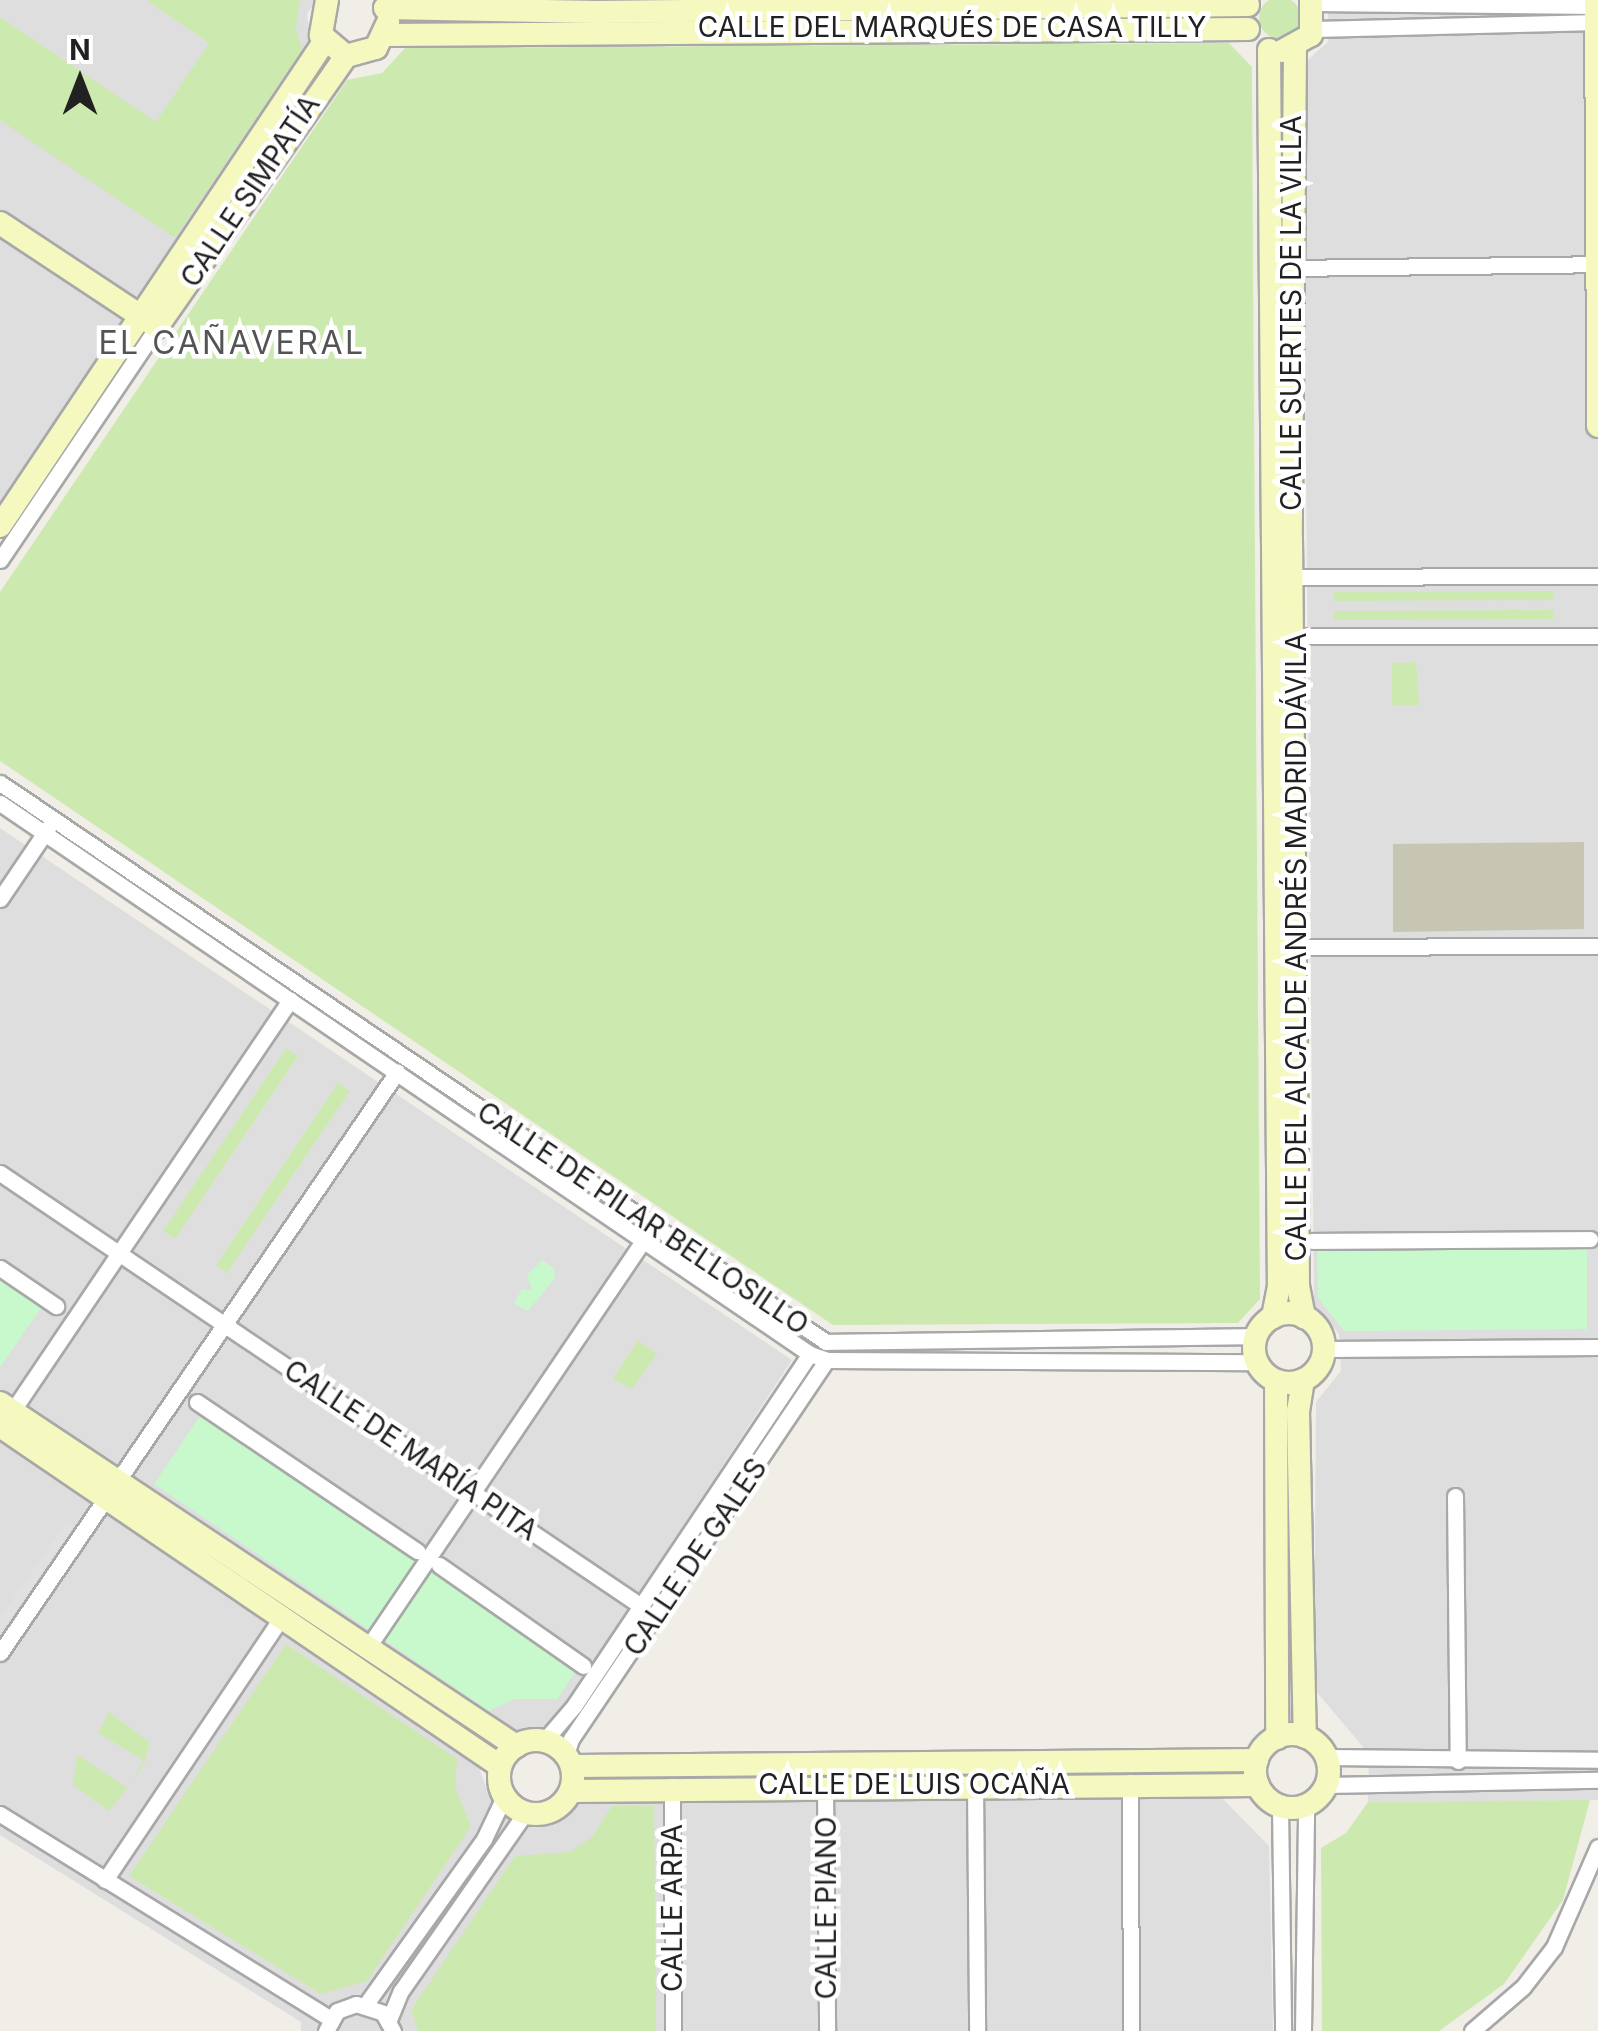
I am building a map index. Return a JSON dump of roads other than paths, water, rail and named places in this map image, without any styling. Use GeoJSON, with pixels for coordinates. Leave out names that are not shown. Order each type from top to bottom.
{"type":"FeatureCollection","features":[{"type":"Feature","properties":{"kind":"main road"},"geometry":{"type":"LineString","coordinates":[[324,1],[319,26],[324,42],[346,56],[370,53],[386,35],[596,14]]}},
{"type":"Feature","properties":{"kind":"main road"},"geometry":{"type":"LineString","coordinates":[[1249,2],[1248,29],[1269,50],[1295,48],[1314,29],[1312,2]]}},
{"type":"Feature","properties":{"kind":"main road","name":"CALLE DEL MARQUÉS DE CASA TILLY"},"geometry":{"type":"LineString","coordinates":[[656,14],[1249,2]]}},
{"type":"Feature","properties":{"kind":"main road"},"geometry":{"type":"LineString","coordinates":[[386,35],[383,4],[656,14]]}},
{"type":"Feature","properties":{"kind":"main road"},"geometry":{"type":"LineString","coordinates":[[1597,11],[1598,426]]}},
{"type":"Feature","properties":{"kind":"main road","name":"CALLE DEL MARQUÉS DE CASA TILLY"},"geometry":{"type":"LineString","coordinates":[[656,14],[1248,29]]}},
{"type":"Feature","properties":{"kind":"main road"},"geometry":{"type":"LineString","coordinates":[[0,526],[150,323],[324,42]]}},
{"type":"Feature","properties":{"kind":"main road","name":"CALLE SUERTES DE LA VILLA"},"geometry":{"type":"LineString","coordinates":[[1281,268],[1295,48]]}},
{"type":"Feature","properties":{"kind":"main road","name":"CALLE SUERTES DE LA VILLA"},"geometry":{"type":"LineString","coordinates":[[1269,50],[1281,268],[1284,577]]}},
{"type":"Feature","properties":{"kind":"main road","name":"CALLE SIMPATÍA"},"geometry":{"type":"LineString","coordinates":[[150,323],[346,56]]}},
{"type":"Feature","properties":{"kind":"main road"},"geometry":{"type":"LineString","coordinates":[[0,223],[150,323]]}},
{"type":"Feature","properties":{"kind":"main road","name":"CALLE DEL ALCALDE ANDRÉS MADRID DÁVILA"},"geometry":{"type":"LineString","coordinates":[[1273,1317],[1279,1286],[1285,947],[1284,577]]}},
{"type":"Feature","properties":{"kind":"main road","name":"CALLE DEL ALCALDE ANDRÉS MADRID DÁVILA"},"geometry":{"type":"LineString","coordinates":[[1285,947],[1298,1286],[1304,1317]]}},
{"type":"Feature","properties":{"kind":"main road"},"geometry":{"type":"LineString","coordinates":[[1273,1317],[1304,1317],[1320,1334],[1324,1349],[1320,1364],[1303,1380],[1276,1381],[1256,1362],[1256,1336],[1273,1317]]}},
{"type":"Feature","properties":{"kind":"main road"},"geometry":{"type":"LineString","coordinates":[[1276,1381],[1277,1738],[1257,1760],[1258,1785],[1280,1806],[1306,1806],[1327,1785],[1326,1757],[1305,1737],[1299,1545],[1303,1380]]}},
{"type":"Feature","properties":{"kind":"main road"},"geometry":{"type":"LineString","coordinates":[[3,1419],[111,1490],[282,1617],[500,1766]]}},
{"type":"Feature","properties":{"kind":"main road"},"geometry":{"type":"LineString","coordinates":[[111,1490],[516,1746]]}},
{"type":"Feature","properties":{"kind":"main road"},"geometry":{"type":"LineString","coordinates":[[1277,1738],[1305,1737]]}},
{"type":"Feature","properties":{"kind":"main road"},"geometry":{"type":"LineString","coordinates":[[544,1740],[569,1760],[571,1791],[552,1810],[525,1812],[504,1797],[500,1766],[516,1746],[544,1740]]}},
{"type":"Feature","properties":{"kind":"main road","name":"CALLE DE LUIS OCAÑA"},"geometry":{"type":"LineString","coordinates":[[569,1760],[1257,1760]]}},
{"type":"Feature","properties":{"kind":"main road","name":"CALLE DE LUIS OCAÑA"},"geometry":{"type":"LineString","coordinates":[[571,1791],[672,1786],[1130,1782],[1258,1785]]}},
{"type":"Feature","properties":{"kind":"street"},"geometry":{"type":"LineString","coordinates":[[1312,2],[1597,11]]}},
{"type":"Feature","properties":{"kind":"street"},"geometry":{"type":"LineString","coordinates":[[1314,29],[1597,11]]}},
{"type":"Feature","properties":{"kind":"street"},"geometry":{"type":"LineString","coordinates":[[1281,268],[1597,264]]}},
{"type":"Feature","properties":{"kind":"street"},"geometry":{"type":"LineString","coordinates":[[0,560],[150,323]]}},
{"type":"Feature","properties":{"kind":"street"},"geometry":{"type":"LineString","coordinates":[[1284,577],[1598,576]]}},
{"type":"Feature","properties":{"kind":"street"},"geometry":{"type":"LineString","coordinates":[[1285,636],[1598,636]]}},
{"type":"Feature","properties":{"kind":"street","name":"CALLE DE PILAR BELLOSILLO"},"geometry":{"type":"LineString","coordinates":[[0,783],[826,1342],[1256,1336]]}},
{"type":"Feature","properties":{"kind":"street","name":"CALLE DE PILAR BELLOSILLO"},"geometry":{"type":"LineString","coordinates":[[0,804],[810,1354],[827,1360],[1256,1362]]}},
{"type":"Feature","properties":{"kind":"street"},"geometry":{"type":"LineString","coordinates":[[0,899],[54,819]]}},
{"type":"Feature","properties":{"kind":"street"},"geometry":{"type":"LineString","coordinates":[[1285,947],[1598,946]]}},
{"type":"Feature","properties":{"kind":"street"},"geometry":{"type":"LineString","coordinates":[[3,1419],[290,1000]]}},
{"type":"Feature","properties":{"kind":"street"},"geometry":{"type":"LineString","coordinates":[[0,1653],[397,1072]]}},
{"type":"Feature","properties":{"kind":"street","name":"CALLE DE MARÍA PITA"},"geometry":{"type":"LineString","coordinates":[[0,1173],[641,1606]]}},
{"type":"Feature","properties":{"kind":"street"},"geometry":{"type":"LineString","coordinates":[[366,1650],[654,1226]]}},
{"type":"Feature","properties":{"kind":"street"},"geometry":{"type":"LineString","coordinates":[[1312,1241],[1590,1239]]}},
{"type":"Feature","properties":{"kind":"street"},"geometry":{"type":"LineString","coordinates":[[0,1268],[56,1306]]}},
{"type":"Feature","properties":{"kind":"street"},"geometry":{"type":"LineString","coordinates":[[1324,1349],[1598,1347]]}},
{"type":"Feature","properties":{"kind":"street","name":"CALLE DE GALES"},"geometry":{"type":"LineString","coordinates":[[544,1740],[641,1606],[810,1354]]}},
{"type":"Feature","properties":{"kind":"street","name":"CALLE DE GALES"},"geometry":{"type":"LineString","coordinates":[[569,1760],[571,1739],[827,1360]]}},
{"type":"Feature","properties":{"kind":"street"},"geometry":{"type":"LineString","coordinates":[[197,1402],[417,1551]]}},
{"type":"Feature","properties":{"kind":"street"},"geometry":{"type":"LineString","coordinates":[[1454,1496],[1458,1761]]}},
{"type":"Feature","properties":{"kind":"street"},"geometry":{"type":"LineString","coordinates":[[438,1565],[584,1666]]}},
{"type":"Feature","properties":{"kind":"street"},"geometry":{"type":"LineString","coordinates":[[105,1880],[282,1617]]}},
{"type":"Feature","properties":{"kind":"street"},"geometry":{"type":"LineString","coordinates":[[1326,1757],[1598,1760]]}},
{"type":"Feature","properties":{"kind":"street"},"geometry":{"type":"LineString","coordinates":[[1327,1785],[1598,1780]]}},
{"type":"Feature","properties":{"kind":"street"},"geometry":{"type":"LineString","coordinates":[[1130,1782],[1131,2031]]}},
{"type":"Feature","properties":{"kind":"street"},"geometry":{"type":"LineString","coordinates":[[975,1784],[978,2031]]}},
{"type":"Feature","properties":{"kind":"street","name":"CALLE PIANO"},"geometry":{"type":"LineString","coordinates":[[825,1785],[827,2031]]}},
{"type":"Feature","properties":{"kind":"street","name":"CALLE ARPA"},"geometry":{"type":"LineString","coordinates":[[672,1786],[673,2031]]}},
{"type":"Feature","properties":{"kind":"street"},"geometry":{"type":"LineString","coordinates":[[366,2004],[484,1838],[504,1797]]}},
{"type":"Feature","properties":{"kind":"street"},"geometry":{"type":"LineString","coordinates":[[1280,1806],[1283,2031]]}},
{"type":"Feature","properties":{"kind":"street"},"geometry":{"type":"LineString","coordinates":[[1303,2031],[1306,1806]]}},
{"type":"Feature","properties":{"kind":"street"},"geometry":{"type":"LineString","coordinates":[[0,1814],[328,2025],[346,2006],[366,2004],[391,2025],[402,1991],[525,1812]]}},
{"type":"Feature","properties":{"kind":"street"},"geometry":{"type":"LineString","coordinates":[[1472,2031],[1510,1999],[1554,1948],[1598,1847]]}},
{"type":"Feature","properties":{"kind":"district","name":"EL CAÑAVERAL"},"geometry":{"type":"Point","coordinates":[232,343]}}]}
